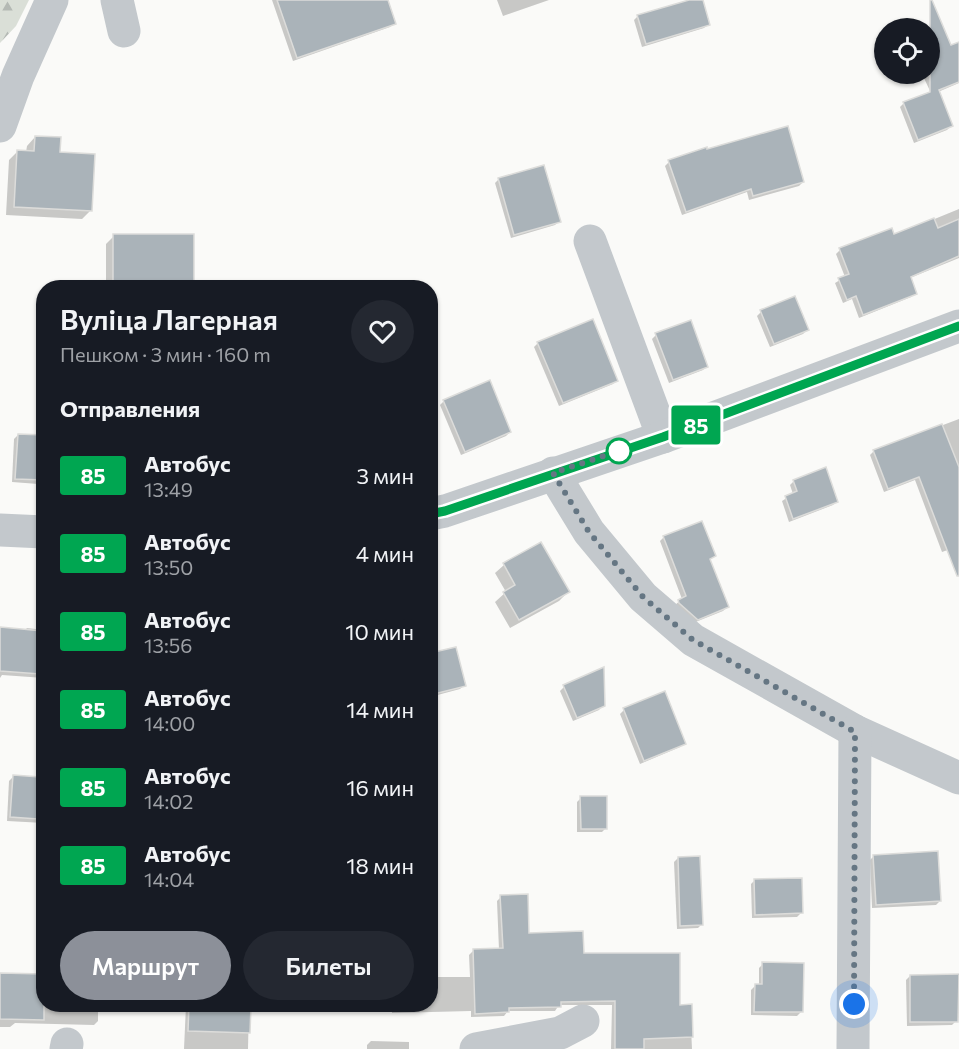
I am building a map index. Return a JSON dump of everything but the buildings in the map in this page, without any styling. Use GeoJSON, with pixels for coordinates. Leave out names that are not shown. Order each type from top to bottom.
{"type":"FeatureCollection","features":[{"type":"Feature","properties":{"kind":"street"},"geometry":{"type":"LineString","coordinates":[[0,126],[18,76],[52,0]]}},
{"type":"Feature","properties":{"kind":"street"},"geometry":{"type":"LineString","coordinates":[[591,241],[663,437]]}},
{"type":"Feature","properties":{"kind":"street"},"geometry":{"type":"LineString","coordinates":[[438,512],[663,437],[959,326]]}},
{"type":"Feature","properties":{"kind":"street"},"geometry":{"type":"LineString","coordinates":[[553,473],[589,532],[643,597],[693,640],[855,732],[959,778]]}},
{"type":"Feature","properties":{"kind":"street"},"geometry":{"type":"LineString","coordinates":[[0,530],[36,532]]}},
{"type":"Feature","properties":{"kind":"street"},"geometry":{"type":"LineString","coordinates":[[854,1049],[855,732]]}},
{"type":"Feature","properties":{"kind":"street"},"geometry":{"type":"LineString","coordinates":[[476,1049],[560,1033],[583,1021]]}},
{"type":"Feature","properties":{"kind":"green space"},"geometry":{"type":"Polygon","coordinates":[[[0,0],[29,0],[16,26],[0,43],[0,0]]]}},
{"type":"Feature","properties":{"kind":"bus line","name":"85"},"geometry":{"type":"LineString","coordinates":[[438,512],[663,437],[959,326]]}},
{"type":"Feature","properties":{"kind":"route"},"geometry":{"type":"LineString","coordinates":[[619,451],[621,450],[553,473],[589,532],[643,597],[693,640],[855,732],[854,1004]]}}]}
